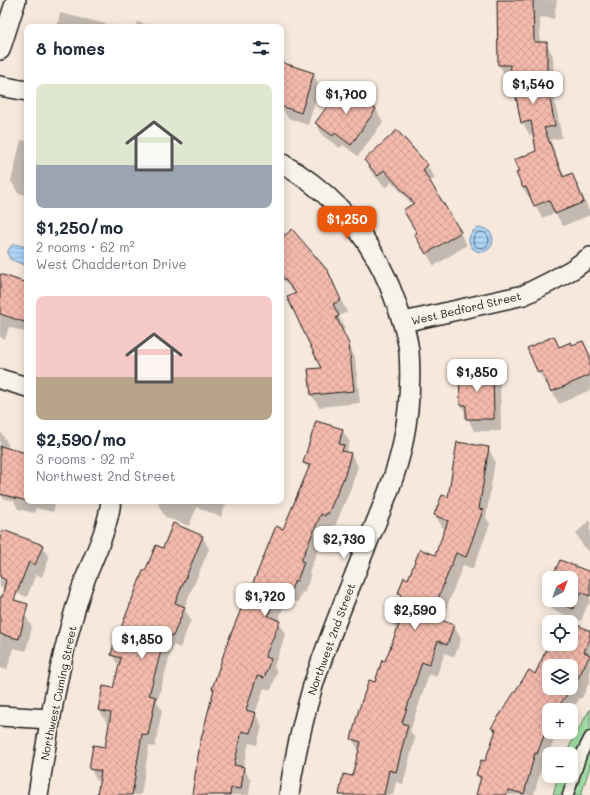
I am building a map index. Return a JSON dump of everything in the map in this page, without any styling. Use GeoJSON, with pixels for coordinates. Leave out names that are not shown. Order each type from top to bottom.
{"type":"FeatureCollection","features":[{"type":"Feature","properties":{"kind":"street"},"geometry":{"type":"LineString","coordinates":[[0,50],[16,0]]}},
{"type":"Feature","properties":{"kind":"street"},"geometry":{"type":"LineString","coordinates":[[0,86],[24,90]]}},
{"type":"Feature","properties":{"kind":"street","name":"Northwest 2nd Street"},"geometry":{"type":"LineString","coordinates":[[284,166],[301,175],[327,195],[354,224],[376,256],[404,322],[409,350],[409,391],[406,423],[403,443],[396,470],[335,625],[313,687],[295,755],[289,795]]}},
{"type":"Feature","properties":{"kind":"street","name":"West Bedford Street"},"geometry":{"type":"LineString","coordinates":[[404,322],[432,317],[524,295],[573,269],[590,256]]}},
{"type":"Feature","properties":{"kind":"street"},"geometry":{"type":"LineString","coordinates":[[0,379],[24,386]]}},
{"type":"Feature","properties":{"kind":"street","name":"Northwest Cuming Street"},"geometry":{"type":"LineString","coordinates":[[38,795],[50,719],[62,660],[75,610],[89,569],[107,526],[111,504]]}},
{"type":"Feature","properties":{"kind":"street"},"geometry":{"type":"LineString","coordinates":[[0,716],[50,719]]}},
{"type":"Feature","properties":{"kind":"lane"},"geometry":{"type":"LineString","coordinates":[[568,795],[581,755],[590,737]]}},
{"type":"Feature","properties":{"kind":"green space"},"geometry":{"type":"Polygon","coordinates":[[[590,709],[590,766],[581,795],[553,795],[556,783],[578,783],[578,747],[569,747],[573,739],[578,739],[578,730],[590,709]]]}},
{"type":"Feature","properties":{"kind":"water"},"geometry":{"type":"Polygon","coordinates":[[[481,228],[490,231],[493,240],[490,249],[481,252],[472,249],[469,240],[472,231],[481,228]]]}},
{"type":"Feature","properties":{"kind":"water"},"geometry":{"type":"Polygon","coordinates":[[[14,244],[24,246],[24,265],[10,259],[8,250],[14,244]]]}},
{"type":"Feature","properties":{"kind":"building"},"geometry":{"type":"Polygon","coordinates":[[[497,0],[533,0],[534,42],[547,42],[547,83],[555,126],[544,128],[563,177],[572,173],[584,202],[555,214],[549,200],[534,206],[526,187],[523,188],[516,173],[519,172],[514,160],[536,151],[531,121],[521,123],[510,65],[498,65],[497,0]]]}},
{"type":"Feature","properties":{"kind":"building"},"geometry":{"type":"Polygon","coordinates":[[[284,63],[314,73],[301,113],[284,107],[284,63]]]}},
{"type":"Feature","properties":{"kind":"building"},"geometry":{"type":"Polygon","coordinates":[[[343,85],[376,109],[351,145],[335,133],[333,136],[315,123],[343,85]]]}},
{"type":"Feature","properties":{"kind":"building"},"geometry":{"type":"Polygon","coordinates":[[[397,130],[428,165],[423,170],[461,232],[426,254],[414,234],[417,233],[403,210],[414,203],[384,170],[378,176],[364,160],[397,130]]]}},
{"type":"Feature","properties":{"kind":"building"},"geometry":{"type":"Polygon","coordinates":[[[292,229],[328,271],[341,300],[333,304],[339,316],[336,317],[349,344],[354,391],[311,395],[308,369],[321,368],[287,297],[296,293],[284,279],[284,236],[292,229]]]}},
{"type":"Feature","properties":{"kind":"building"},"geometry":{"type":"Polygon","coordinates":[[[0,274],[24,282],[24,322],[0,314],[0,274]]]}},
{"type":"Feature","properties":{"kind":"building"},"geometry":{"type":"Polygon","coordinates":[[[554,336],[559,347],[571,342],[572,345],[583,341],[590,356],[590,375],[551,392],[542,371],[538,373],[527,348],[554,336]]]}},
{"type":"Feature","properties":{"kind":"building"},"geometry":{"type":"Polygon","coordinates":[[[459,368],[493,368],[494,419],[466,419],[466,405],[460,405],[459,368]]]}},
{"type":"Feature","properties":{"kind":"building"},"geometry":{"type":"Polygon","coordinates":[[[316,421],[343,429],[339,444],[344,445],[342,451],[351,453],[345,475],[328,514],[326,513],[325,516],[321,514],[301,561],[304,562],[297,581],[295,580],[291,590],[280,586],[268,616],[280,621],[265,657],[271,659],[264,678],[257,676],[246,710],[256,713],[250,733],[242,731],[234,765],[244,767],[241,789],[231,788],[230,795],[192,795],[200,743],[214,689],[212,689],[228,641],[276,526],[283,529],[310,465],[303,463],[316,421]]]}},
{"type":"Feature","properties":{"kind":"building"},"geometry":{"type":"Polygon","coordinates":[[[457,442],[489,447],[479,509],[483,510],[466,557],[456,553],[432,614],[442,617],[441,620],[454,625],[447,645],[438,641],[429,665],[422,662],[402,723],[408,725],[396,772],[389,770],[384,795],[339,795],[343,774],[352,776],[361,742],[351,739],[369,680],[375,682],[382,660],[385,661],[399,625],[391,622],[401,594],[398,593],[404,577],[408,579],[420,549],[435,555],[448,521],[434,515],[442,495],[448,497],[457,442]]]}},
{"type":"Feature","properties":{"kind":"building"},"geometry":{"type":"Polygon","coordinates":[[[0,446],[24,452],[24,500],[0,494],[0,446]]]}},
{"type":"Feature","properties":{"kind":"building"},"geometry":{"type":"Polygon","coordinates":[[[173,523],[203,536],[175,603],[185,607],[173,636],[166,633],[149,695],[156,697],[148,735],[142,734],[132,795],[97,795],[101,771],[89,769],[93,745],[105,747],[111,713],[98,710],[103,686],[113,688],[121,658],[111,655],[117,633],[119,633],[143,571],[145,571],[156,545],[163,548],[173,523]]]}},
{"type":"Feature","properties":{"kind":"building"},"geometry":{"type":"Polygon","coordinates":[[[3,530],[43,545],[35,565],[29,562],[14,600],[28,604],[19,639],[0,634],[0,597],[2,597],[6,580],[0,577],[0,538],[3,530]]]}},
{"type":"Feature","properties":{"kind":"building"},"geometry":{"type":"Polygon","coordinates":[[[560,560],[590,572],[590,596],[581,592],[578,598],[578,571],[555,571],[560,560]]]}},
{"type":"Feature","properties":{"kind":"building"},"geometry":{"type":"Polygon","coordinates":[[[578,625],[590,631],[590,639],[584,652],[590,655],[578,678],[578,659],[542,659],[546,651],[578,651],[578,625]]]}},
{"type":"Feature","properties":{"kind":"building"},"geometry":{"type":"Polygon","coordinates":[[[542,659],[542,695],[567,695],[561,703],[542,703],[543,739],[537,754],[535,753],[524,794],[509,790],[507,795],[476,795],[481,777],[476,775],[481,760],[485,761],[496,730],[491,728],[529,670],[535,674],[542,659]]]}}]}
